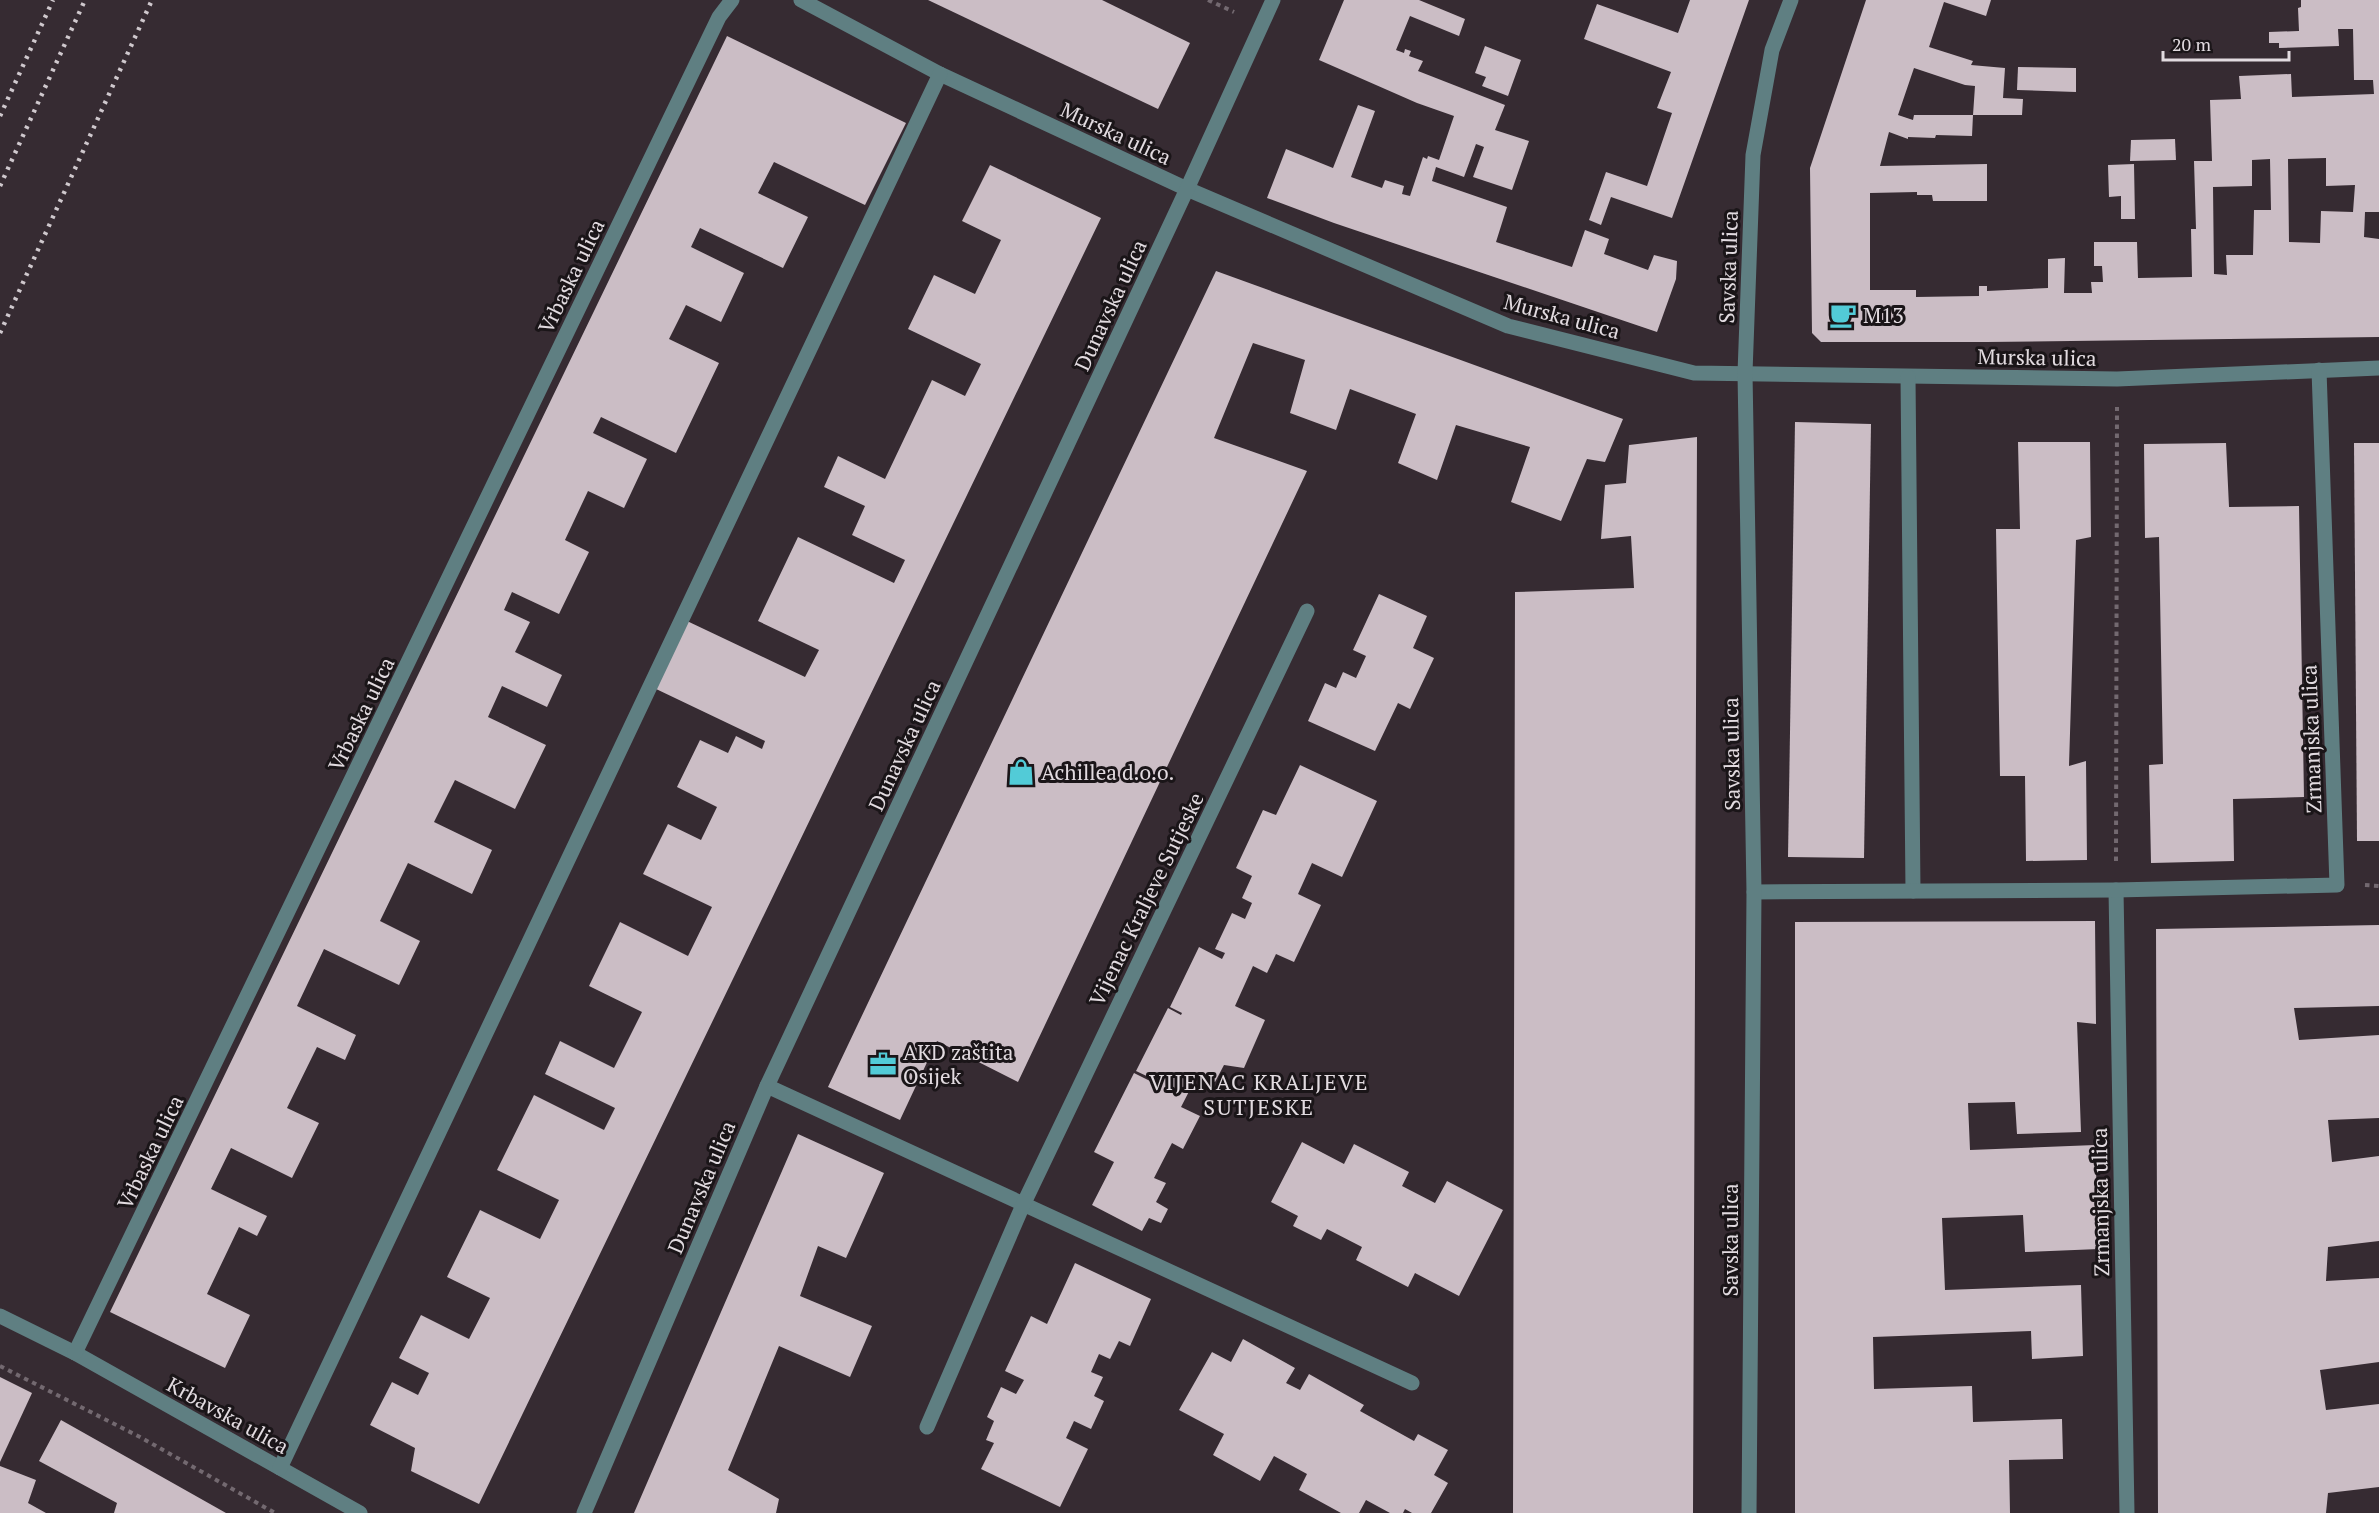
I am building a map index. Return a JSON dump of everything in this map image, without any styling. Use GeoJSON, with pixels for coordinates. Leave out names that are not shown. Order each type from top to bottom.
{"type":"FeatureCollection","features":[{"type":"Feature","properties":{"kind":"street","name":"Vrbaska ulica"},"geometry":{"type":"LineString","coordinates":[[75,1353],[719,17],[732,0]]}},
{"type":"Feature","properties":{"kind":"street","name":"Murska ulica"},"geometry":{"type":"LineString","coordinates":[[801,0],[940,75],[1187,189],[1508,326],[1694,373],[2117,379],[2379,368]]}},
{"type":"Feature","properties":{"kind":"street","name":"Dunavska ulica"},"geometry":{"type":"LineString","coordinates":[[584,1513],[767,1086],[1187,189],[1273,0]]}},
{"type":"Feature","properties":{"kind":"street","name":"Savska ulica"},"geometry":{"type":"LineString","coordinates":[[1749,1513],[1754,892],[1745,373],[1754,154],[1772,50],[1791,0]]}},
{"type":"Feature","properties":{"kind":"street"},"geometry":{"type":"LineString","coordinates":[[280,1468],[940,75]]}},
{"type":"Feature","properties":{"kind":"street","name":"Zrmanjska ulica"},"geometry":{"type":"LineString","coordinates":[[1754,892],[2116,890],[2337,885],[2319,370]]}},
{"type":"Feature","properties":{"kind":"street"},"geometry":{"type":"LineString","coordinates":[[1908,377],[1913,891]]}},
{"type":"Feature","properties":{"kind":"street","name":"Vijenac Kraljeve Sutjeske"},"geometry":{"type":"LineString","coordinates":[[927,1427],[1023,1205],[1307,611]]}},
{"type":"Feature","properties":{"kind":"street","name":"Zrmanjska ulica"},"geometry":{"type":"LineString","coordinates":[[2116,890],[2127,1513]]}},
{"type":"Feature","properties":{"kind":"street"},"geometry":{"type":"LineString","coordinates":[[767,1086],[1412,1383]]}},
{"type":"Feature","properties":{"kind":"street"},"geometry":{"type":"LineString","coordinates":[[0,1316],[75,1353]]}},
{"type":"Feature","properties":{"kind":"street","name":"Krbavska ulica"},"geometry":{"type":"LineString","coordinates":[[75,1353],[360,1513]]}},
{"type":"Feature","properties":{"kind":"path"},"geometry":{"type":"LineString","coordinates":[[2116,890],[2117,379]]}},
{"type":"Feature","properties":{"kind":"path"},"geometry":{"type":"LineString","coordinates":[[0,1366],[140,1437],[275,1513]]}},
{"type":"Feature","properties":{"kind":"building"},"geometry":{"type":"Polygon","coordinates":[[[928,0],[1102,0],[1190,43],[1158,109],[928,0]]]}},
{"type":"Feature","properties":{"kind":"building"},"geometry":{"type":"Polygon","coordinates":[[[1344,0],[1419,0],[1465,19],[1459,36],[1410,16],[1396,50],[1404,53],[1405,49],[1411,51],[1409,56],[1423,61],[1418,71],[1505,105],[1495,130],[1529,141],[1512,190],[1473,177],[1484,147],[1476,144],[1464,177],[1436,167],[1432,181],[1507,207],[1496,242],[1572,267],[1585,230],[1609,239],[1604,254],[1648,270],[1654,255],[1677,261],[1676,279],[1657,332],[1334,223],[1267,198],[1286,149],[1333,168],[1358,105],[1375,111],[1351,177],[1382,188],[1385,180],[1404,186],[1402,194],[1410,196],[1423,157],[1427,159],[1428,156],[1439,160],[1454,116],[1417,103],[1319,60],[1344,0]]]}},
{"type":"Feature","properties":{"kind":"building"},"geometry":{"type":"Polygon","coordinates":[[[1690,0],[1749,0],[1672,218],[1611,197],[1601,225],[1589,220],[1606,172],[1647,186],[1672,113],[1657,108],[1671,72],[1584,39],[1597,4],[1678,33],[1690,0]]]}},
{"type":"Feature","properties":{"kind":"building"},"geometry":{"type":"Polygon","coordinates":[[[1866,0],[1991,0],[1986,16],[1944,2],[1929,47],[1973,61],[1971,65],[2005,68],[2003,98],[2023,99],[2022,115],[1973,115],[1972,136],[1936,135],[1935,138],[1908,137],[1908,139],[1889,132],[1880,166],[1987,164],[1987,201],[1933,201],[1932,195],[1917,195],[1917,192],[1870,193],[1870,290],[1916,290],[1916,297],[1979,296],[1979,286],[1987,286],[1987,291],[2048,288],[2048,259],[2065,258],[2064,293],[2092,293],[2091,282],[2103,282],[2102,266],[2094,266],[2094,242],[2137,242],[2138,278],[2192,277],[2191,229],[2196,229],[2194,161],[2212,161],[2210,100],[2241,99],[2239,76],[2291,74],[2292,97],[2374,94],[2373,80],[2354,80],[2353,29],[2338,29],[2339,46],[2279,48],[2279,43],[2269,43],[2269,32],[2299,31],[2298,8],[2301,7],[2301,0],[2379,0],[2379,212],[2365,212],[2364,237],[2379,239],[2379,337],[1821,342],[1812,333],[1810,168],[1866,0]],[[1914,68],[1898,115],[1913,120],[1914,115],[1973,115],[1975,86],[1965,85],[1914,68]],[[2326,158],[2288,159],[2289,242],[2320,243],[2321,211],[2353,212],[2355,185],[2326,186],[2326,158]],[[2270,159],[2252,160],[2252,186],[2213,187],[2214,274],[2227,275],[2226,255],[2253,255],[2254,210],[2271,210],[2270,159]]]}},
{"type":"Feature","properties":{"kind":"building"},"geometry":{"type":"Polygon","coordinates":[[[727,36],[906,123],[865,205],[774,162],[758,193],[808,217],[783,268],[700,228],[691,247],[744,273],[721,322],[686,305],[669,339],[719,363],[676,453],[601,417],[593,433],[647,459],[624,508],[588,491],[565,540],[589,552],[559,614],[512,592],[504,610],[530,622],[515,652],[562,675],[547,707],[502,686],[488,717],[546,745],[515,809],[455,780],[434,822],[492,850],[472,894],[408,863],[380,921],[420,941],[399,985],[324,949],[297,1006],[356,1035],[345,1060],[317,1047],[287,1108],[319,1123],[292,1178],[231,1148],[211,1189],[267,1216],[257,1236],[239,1227],[207,1294],[250,1315],[225,1368],[110,1312],[727,36]]]}},
{"type":"Feature","properties":{"kind":"building"},"geometry":{"type":"Polygon","coordinates":[[[1485,46],[1521,60],[1508,96],[1482,86],[1486,77],[1475,73],[1485,46]]]}},
{"type":"Feature","properties":{"kind":"building"},"geometry":{"type":"Polygon","coordinates":[[[2018,67],[2076,68],[2076,92],[2017,90],[2018,67]]]}},
{"type":"Feature","properties":{"kind":"building"},"geometry":{"type":"Polygon","coordinates":[[[2175,139],[2176,160],[2130,161],[2131,140],[2175,139]]]}},
{"type":"Feature","properties":{"kind":"building"},"geometry":{"type":"Polygon","coordinates":[[[2134,164],[2135,219],[2121,219],[2121,196],[2109,197],[2108,165],[2134,164]]]}},
{"type":"Feature","properties":{"kind":"building"},"geometry":{"type":"Polygon","coordinates":[[[990,165],[1101,218],[479,1504],[411,1471],[415,1448],[370,1425],[392,1382],[418,1395],[429,1373],[399,1358],[421,1315],[469,1339],[490,1298],[447,1277],[480,1210],[540,1239],[559,1200],[497,1170],[534,1095],[604,1130],[615,1108],[545,1074],[560,1041],[614,1068],[642,1012],[589,986],[620,922],[688,956],[712,907],[643,874],[668,824],[701,840],[717,807],[677,787],[700,740],[728,753],[736,736],[762,749],[765,741],[654,688],[687,621],[805,677],[819,650],[758,621],[798,537],[894,583],[905,560],[852,535],[865,506],[824,487],[838,456],[885,479],[932,380],[965,396],[981,364],[908,329],[934,275],[975,294],[1001,240],[962,221],[990,165]]]}},
{"type":"Feature","properties":{"kind":"building"},"geometry":{"type":"Polygon","coordinates":[[[1216,271],[1623,419],[1605,462],[1587,459],[1561,521],[1511,502],[1530,447],[1456,425],[1437,480],[1398,463],[1416,414],[1350,389],[1336,430],[1290,413],[1305,360],[1253,343],[1214,438],[1307,471],[1018,1082],[937,1041],[900,1120],[828,1087],[1216,271]]]}},
{"type":"Feature","properties":{"kind":"building"},"geometry":{"type":"Polygon","coordinates":[[[1795,422],[1871,424],[1864,858],[1788,857],[1795,422]]]}},
{"type":"Feature","properties":{"kind":"building"},"geometry":{"type":"Polygon","coordinates":[[[1697,437],[1693,1513],[1513,1513],[1515,592],[1634,588],[1631,536],[1601,539],[1605,485],[1626,483],[1629,445],[1697,437]]]}},
{"type":"Feature","properties":{"kind":"building"},"geometry":{"type":"Polygon","coordinates":[[[2018,442],[2090,442],[2091,537],[2076,540],[2069,766],[2086,761],[2087,860],[2026,861],[2025,776],[2000,776],[1996,529],[2020,529],[2018,442]]]}},
{"type":"Feature","properties":{"kind":"building"},"geometry":{"type":"Polygon","coordinates":[[[2226,443],[2229,507],[2299,506],[2304,797],[2233,799],[2234,861],[2151,863],[2149,765],[2163,764],[2159,537],[2145,538],[2144,444],[2226,443]]]}},
{"type":"Feature","properties":{"kind":"building"},"geometry":{"type":"Polygon","coordinates":[[[2354,443],[2379,443],[2379,841],[2357,841],[2354,443]]]}},
{"type":"Feature","properties":{"kind":"building"},"geometry":{"type":"Polygon","coordinates":[[[1379,594],[1427,616],[1413,648],[1434,658],[1410,709],[1398,703],[1375,751],[1308,721],[1325,683],[1336,688],[1343,672],[1356,678],[1366,656],[1353,650],[1379,594]]]}},
{"type":"Feature","properties":{"kind":"building"},"geometry":{"type":"Polygon","coordinates":[[[1300,765],[1377,801],[1342,877],[1312,863],[1298,894],[1321,905],[1294,962],[1276,954],[1267,973],[1253,966],[1235,1006],[1265,1020],[1244,1068],[1224,1065],[1215,1082],[1198,1074],[1181,1107],[1200,1116],[1183,1149],[1172,1143],[1154,1178],[1166,1183],[1156,1202],[1168,1209],[1161,1223],[1149,1218],[1142,1231],[1092,1205],[1114,1162],[1094,1152],[1134,1073],[1152,1082],[1153,1079],[1136,1071],[1168,1008],[1181,1015],[1182,1013],[1170,1007],[1199,947],[1222,959],[1225,953],[1215,949],[1232,913],[1245,919],[1252,903],[1242,898],[1252,876],[1236,868],[1263,810],[1276,815],[1300,765]]]}},
{"type":"Feature","properties":{"kind":"building"},"geometry":{"type":"Polygon","coordinates":[[[2095,921],[2096,1024],[2077,1022],[2081,1132],[2017,1134],[2015,1102],[1968,1103],[1970,1150],[2095,1145],[2099,1249],[2025,1252],[2023,1215],[1942,1218],[1945,1290],[2081,1285],[2083,1356],[2032,1359],[2031,1331],[1873,1337],[1874,1389],[1972,1386],[1973,1422],[2062,1419],[2063,1459],[2009,1460],[2010,1513],[1795,1513],[1795,922],[2095,921]]]}},
{"type":"Feature","properties":{"kind":"building"},"geometry":{"type":"Polygon","coordinates":[[[2379,925],[2379,1006],[2294,1008],[2299,1040],[2379,1035],[2379,1118],[2328,1120],[2332,1162],[2379,1156],[2379,1241],[2328,1247],[2326,1281],[2379,1278],[2379,1362],[2320,1370],[2326,1410],[2379,1404],[2379,1487],[2328,1493],[2326,1513],[2158,1513],[2156,929],[2379,925]]]}},
{"type":"Feature","properties":{"kind":"building"},"geometry":{"type":"Polygon","coordinates":[[[798,1134],[884,1173],[846,1258],[818,1246],[800,1296],[872,1326],[850,1377],[779,1346],[728,1470],[779,1499],[776,1513],[634,1513],[798,1134]]]}},
{"type":"Feature","properties":{"kind":"building"},"geometry":{"type":"Polygon","coordinates":[[[1302,1142],[1344,1164],[1354,1144],[1409,1172],[1402,1186],[1435,1203],[1447,1181],[1503,1210],[1459,1296],[1415,1273],[1408,1287],[1356,1260],[1362,1247],[1327,1229],[1321,1240],[1293,1226],[1298,1216],[1271,1202],[1302,1142]]]}},
{"type":"Feature","properties":{"kind":"building"},"geometry":{"type":"Polygon","coordinates":[[[1075,1263],[1151,1299],[1130,1346],[1119,1341],[1110,1359],[1099,1354],[1091,1372],[1103,1377],[1094,1396],[1104,1401],[1091,1429],[1074,1421],[1066,1438],[1088,1449],[1060,1507],[981,1469],[994,1443],[986,1440],[994,1421],[987,1417],[1001,1387],[1016,1394],[1024,1380],[1005,1371],[1031,1316],[1047,1324],[1075,1263]]]}},
{"type":"Feature","properties":{"kind":"building"},"geometry":{"type":"Polygon","coordinates":[[[1243,1339],[1295,1368],[1286,1383],[1300,1390],[1309,1374],[1364,1405],[1360,1411],[1414,1441],[1418,1434],[1448,1450],[1434,1475],[1448,1483],[1431,1513],[1412,1513],[1405,1509],[1403,1513],[1390,1513],[1366,1500],[1359,1513],[1341,1513],[1299,1490],[1307,1474],[1274,1456],[1260,1481],[1213,1455],[1224,1434],[1179,1410],[1212,1352],[1231,1362],[1243,1339]]]}},
{"type":"Feature","properties":{"kind":"building"},"geometry":{"type":"Polygon","coordinates":[[[0,1377],[32,1393],[0,1462],[0,1377]]]}},
{"type":"Feature","properties":{"kind":"building"},"geometry":{"type":"Polygon","coordinates":[[[61,1420],[226,1513],[114,1513],[117,1503],[39,1461],[61,1420]]]}},
{"type":"Feature","properties":{"kind":"building"},"geometry":{"type":"Polygon","coordinates":[[[0,1466],[36,1480],[28,1503],[46,1513],[0,1513],[0,1466]]]}},
{"type":"Feature","properties":{"kind":"railway"},"geometry":{"type":"LineString","coordinates":[[0,116],[53,0]]}},
{"type":"Feature","properties":{"kind":"railway"},"geometry":{"type":"LineString","coordinates":[[0,186],[85,0]]}},
{"type":"Feature","properties":{"kind":"railway"},"geometry":{"type":"LineString","coordinates":[[0,333],[152,0]]}},
{"type":"Feature","properties":{"kind":"place","name":"M13"},"geometry":{"type":"Point","coordinates":[1843,315]}},
{"type":"Feature","properties":{"kind":"place","name":"Achillea d.o.o."},"geometry":{"type":"Point","coordinates":[1021,772]}},
{"type":"Feature","properties":{"kind":"place","name":"AKD zaštita Osijek"},"geometry":{"type":"Point","coordinates":[883,1064]}},
{"type":"Feature","properties":{"kind":"district","name":"VIJENAC KRALJEVE SUTJESKE"},"geometry":{"type":"Point","coordinates":[1259,1094]}}]}
